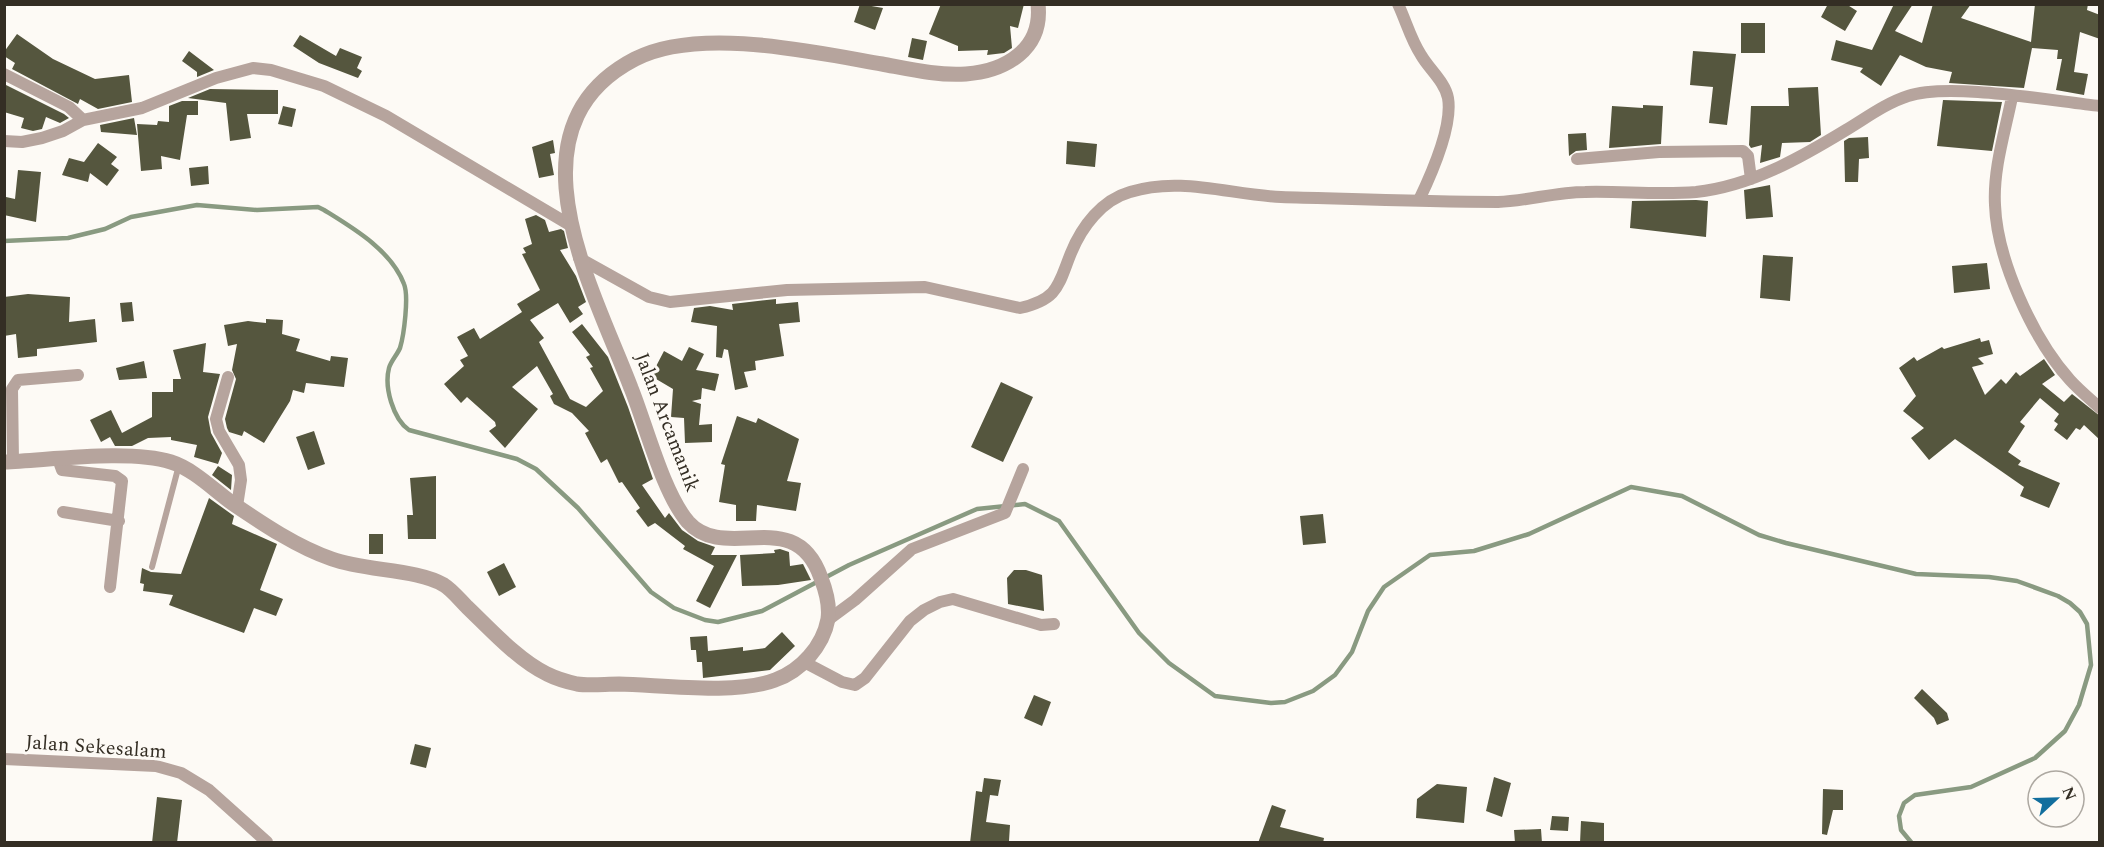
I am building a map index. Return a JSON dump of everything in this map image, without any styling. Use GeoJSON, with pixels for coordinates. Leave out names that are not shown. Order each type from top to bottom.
{"type":"FeatureCollection","features":[{"type":"Feature","properties":{"kind":"street","name":"Jalan Arcamanik"},"geometry":{"type":"LineString","coordinates":[[828,620],[828,607],[821,577],[817,567],[802,549],[788,539],[774,536],[701,534],[686,519],[672,497],[624,368],[579,258],[570,225],[566,182],[573,126],[593,90],[615,70],[640,56],[687,44],[727,44],[806,51],[921,71],[962,75],[986,71],[1012,62],[1030,44],[1040,19],[1038,4]]}},
{"type":"Feature","properties":{"kind":"street"},"geometry":{"type":"LineString","coordinates":[[1398,4],[1420,53],[1440,81],[1448,99],[1444,133],[1435,167],[1419,200]]}},
{"type":"Feature","properties":{"kind":"street"},"geometry":{"type":"LineString","coordinates":[[4,141],[22,142],[42,138],[83,120],[142,108],[216,78],[254,68],[271,70],[324,86],[386,116],[570,225]]}},
{"type":"Feature","properties":{"kind":"street"},"geometry":{"type":"LineString","coordinates":[[4,74],[44,97],[69,107],[83,120]]}},
{"type":"Feature","properties":{"kind":"street"},"geometry":{"type":"LineString","coordinates":[[579,258],[649,297],[670,302],[787,290],[925,287],[1020,308],[1035,304],[1052,294],[1062,282],[1072,251],[1089,220],[1105,204],[1128,192],[1162,184],[1276,197],[1501,202],[1581,192],[1694,192],[1751,179],[1790,161],[1904,97],[1937,92],[2100,106]]}},
{"type":"Feature","properties":{"kind":"street"},"geometry":{"type":"LineString","coordinates":[[2012,97],[1996,177],[1995,205],[2004,255],[2016,286],[2046,347],[2070,380],[2100,408]]}},
{"type":"Feature","properties":{"kind":"street"},"geometry":{"type":"LineString","coordinates":[[1577,159],[1659,152],[1743,151],[1748,156],[1751,179]]}},
{"type":"Feature","properties":{"kind":"street"},"geometry":{"type":"LineString","coordinates":[[78,375],[18,380],[14,383],[9,462],[147,456],[179,464],[237,506],[309,550],[361,568],[424,577],[446,586],[503,640],[545,674],[579,684],[757,684],[776,680],[804,662],[818,643],[828,620],[855,600],[912,549],[1005,513],[1023,469]]}},
{"type":"Feature","properties":{"kind":"street"},"geometry":{"type":"LineString","coordinates":[[228,377],[216,419],[219,431],[239,465],[241,480],[237,506]]}},
{"type":"Feature","properties":{"kind":"street"},"geometry":{"type":"LineString","coordinates":[[58,459],[62,470],[115,476],[122,481],[110,587]]}},
{"type":"Feature","properties":{"kind":"street"},"geometry":{"type":"LineString","coordinates":[[63,512],[119,521]]}},
{"type":"Feature","properties":{"kind":"street"},"geometry":{"type":"LineString","coordinates":[[804,662],[842,682],[855,684],[865,678],[910,621],[924,610],[953,599],[1041,625],[1054,624]]}},
{"type":"Feature","properties":{"kind":"street","name":"Jalan Sekesalam"},"geometry":{"type":"LineString","coordinates":[[4,759],[156,766],[181,773],[209,790],[267,843]]}},
{"type":"Feature","properties":{"kind":"lane"},"geometry":{"type":"LineString","coordinates":[[152,567],[179,464]]}},
{"type":"Feature","properties":{"kind":"building"},"geometry":{"type":"Polygon","coordinates":[[[860,4],[883,8],[875,30],[854,22],[860,4]]]}},
{"type":"Feature","properties":{"kind":"building"},"geometry":{"type":"Polygon","coordinates":[[[941,4],[1024,4],[1018,28],[1010,26],[1012,48],[1004,53],[987,55],[988,50],[958,51],[958,46],[929,34],[941,4]]]}},
{"type":"Feature","properties":{"kind":"building"},"geometry":{"type":"Polygon","coordinates":[[[1828,4],[1846,4],[1857,11],[1845,31],[1821,17],[1828,4]]]}},
{"type":"Feature","properties":{"kind":"building"},"geometry":{"type":"Polygon","coordinates":[[[1894,4],[1913,4],[1895,31],[1922,43],[1933,4],[1971,4],[1961,18],[2031,42],[2035,4],[2088,4],[2087,10],[2100,15],[2100,39],[2080,32],[2074,72],[2088,74],[2084,95],[2056,90],[2062,59],[2057,59],[2058,50],[2032,48],[2024,88],[1949,83],[1952,72],[1926,67],[1900,55],[1881,86],[1860,72],[1863,68],[1831,60],[1836,40],[1872,50],[1894,4]]]}},
{"type":"Feature","properties":{"kind":"building"},"geometry":{"type":"Polygon","coordinates":[[[1741,23],[1765,23],[1765,53],[1741,53],[1741,23]]]}},
{"type":"Feature","properties":{"kind":"building"},"geometry":{"type":"Polygon","coordinates":[[[17,34],[53,59],[95,79],[129,75],[132,102],[98,109],[80,99],[78,104],[12,69],[15,63],[4,56],[4,52],[17,34]]]}},
{"type":"Feature","properties":{"kind":"building"},"geometry":{"type":"Polygon","coordinates":[[[300,35],[336,56],[340,48],[362,57],[357,68],[362,71],[358,78],[319,63],[293,46],[300,35]]]}},
{"type":"Feature","properties":{"kind":"building"},"geometry":{"type":"Polygon","coordinates":[[[912,38],[927,41],[923,60],[908,57],[912,38]]]}},
{"type":"Feature","properties":{"kind":"building"},"geometry":{"type":"Polygon","coordinates":[[[189,51],[214,70],[197,77],[197,72],[182,61],[189,51]]]}},
{"type":"Feature","properties":{"kind":"building"},"geometry":{"type":"Polygon","coordinates":[[[1693,51],[1736,54],[1727,125],[1709,123],[1713,87],[1690,85],[1693,51]]]}},
{"type":"Feature","properties":{"kind":"building"},"geometry":{"type":"Polygon","coordinates":[[[4,84],[69,118],[60,123],[46,117],[42,129],[33,131],[21,128],[24,118],[4,112],[4,84]]]}},
{"type":"Feature","properties":{"kind":"building"},"geometry":{"type":"Polygon","coordinates":[[[1818,87],[1821,135],[1810,142],[1782,143],[1780,157],[1760,163],[1762,145],[1751,148],[1749,145],[1751,106],[1789,106],[1788,88],[1818,87]]]}},
{"type":"Feature","properties":{"kind":"building"},"geometry":{"type":"Polygon","coordinates":[[[210,89],[278,90],[278,114],[247,114],[251,138],[230,141],[226,103],[188,98],[210,89]]]}},
{"type":"Feature","properties":{"kind":"building"},"geometry":{"type":"Polygon","coordinates":[[[1943,100],[2002,102],[1992,151],[1937,146],[1943,100]]]}},
{"type":"Feature","properties":{"kind":"building"},"geometry":{"type":"Polygon","coordinates":[[[182,101],[198,101],[198,115],[187,115],[180,160],[161,156],[162,169],[141,171],[137,124],[157,125],[158,121],[169,122],[169,106],[182,101]]]}},
{"type":"Feature","properties":{"kind":"building"},"geometry":{"type":"Polygon","coordinates":[[[1643,105],[1663,106],[1661,144],[1609,148],[1612,106],[1643,108],[1643,105]]]}},
{"type":"Feature","properties":{"kind":"building"},"geometry":{"type":"Polygon","coordinates":[[[283,106],[296,109],[292,127],[278,124],[283,106]]]}},
{"type":"Feature","properties":{"kind":"building"},"geometry":{"type":"Polygon","coordinates":[[[134,118],[137,135],[101,132],[100,125],[134,118]]]}},
{"type":"Feature","properties":{"kind":"building"},"geometry":{"type":"Polygon","coordinates":[[[1586,133],[1587,150],[1576,151],[1569,156],[1568,134],[1586,133]]]}},
{"type":"Feature","properties":{"kind":"building"},"geometry":{"type":"Polygon","coordinates":[[[1868,137],[1869,158],[1859,159],[1858,182],[1845,182],[1844,141],[1849,138],[1868,137]]]}},
{"type":"Feature","properties":{"kind":"building"},"geometry":{"type":"Polygon","coordinates":[[[553,140],[555,153],[550,154],[554,175],[539,178],[532,147],[553,140]]]}},
{"type":"Feature","properties":{"kind":"building"},"geometry":{"type":"Polygon","coordinates":[[[1067,141],[1097,144],[1095,167],[1066,164],[1067,141]]]}},
{"type":"Feature","properties":{"kind":"building"},"geometry":{"type":"Polygon","coordinates":[[[98,143],[117,157],[111,164],[119,170],[107,186],[90,173],[88,182],[62,175],[69,158],[84,162],[98,143]]]}},
{"type":"Feature","properties":{"kind":"building"},"geometry":{"type":"Polygon","coordinates":[[[208,166],[209,184],[191,186],[189,168],[208,166]]]}},
{"type":"Feature","properties":{"kind":"building"},"geometry":{"type":"Polygon","coordinates":[[[18,170],[41,172],[36,222],[4,215],[6,197],[15,199],[18,170]]]}},
{"type":"Feature","properties":{"kind":"building"},"geometry":{"type":"Polygon","coordinates":[[[1770,185],[1773,217],[1746,219],[1744,190],[1770,185]]]}},
{"type":"Feature","properties":{"kind":"building"},"geometry":{"type":"Polygon","coordinates":[[[1632,201],[1708,201],[1706,237],[1630,228],[1632,201]]]}},
{"type":"Feature","properties":{"kind":"building"},"geometry":{"type":"Polygon","coordinates":[[[536,215],[545,220],[549,232],[561,229],[564,231],[568,248],[560,250],[576,276],[586,302],[578,307],[583,314],[570,323],[558,303],[530,320],[544,338],[539,342],[570,399],[586,407],[603,391],[586,357],[590,355],[572,332],[582,324],[608,357],[628,407],[653,479],[642,485],[665,518],[669,513],[682,530],[698,541],[715,547],[711,555],[737,555],[710,608],[696,601],[714,566],[683,549],[685,546],[655,523],[648,527],[636,511],[640,508],[622,482],[619,483],[607,459],[601,463],[585,433],[589,431],[572,413],[554,404],[550,396],[553,394],[537,366],[512,387],[538,409],[505,448],[489,431],[496,426],[495,422],[467,397],[461,403],[444,384],[464,366],[460,360],[468,356],[457,337],[474,328],[480,339],[522,312],[517,304],[540,290],[522,254],[526,253],[523,248],[532,244],[525,219],[536,215]]]}},
{"type":"Feature","properties":{"kind":"building"},"geometry":{"type":"Polygon","coordinates":[[[1763,255],[1793,257],[1790,301],[1760,298],[1763,255]]]}},
{"type":"Feature","properties":{"kind":"building"},"geometry":{"type":"Polygon","coordinates":[[[1987,263],[1990,289],[1954,293],[1952,266],[1987,263]]]}},
{"type":"Feature","properties":{"kind":"building"},"geometry":{"type":"Polygon","coordinates":[[[28,294],[70,297],[69,322],[95,319],[97,342],[37,349],[37,356],[18,358],[16,334],[4,336],[4,297],[28,294]]]}},
{"type":"Feature","properties":{"kind":"building"},"geometry":{"type":"Polygon","coordinates":[[[776,299],[776,304],[798,302],[800,322],[779,324],[784,356],[755,361],[756,370],[744,372],[748,387],[735,390],[728,350],[724,349],[722,358],[716,357],[717,326],[691,322],[694,308],[710,306],[733,310],[732,304],[776,299]]]}},
{"type":"Feature","properties":{"kind":"building"},"geometry":{"type":"Polygon","coordinates":[[[132,302],[134,321],[122,322],[120,303],[132,302]]]}},
{"type":"Feature","properties":{"kind":"building"},"geometry":{"type":"Polygon","coordinates":[[[266,319],[283,320],[282,334],[300,339],[296,351],[330,361],[331,356],[348,358],[344,387],[306,383],[304,393],[293,390],[290,401],[264,443],[244,431],[242,436],[229,432],[227,428],[225,419],[236,379],[232,370],[237,344],[228,346],[224,325],[248,321],[266,323],[266,319]]]}},
{"type":"Feature","properties":{"kind":"building"},"geometry":{"type":"Polygon","coordinates":[[[1980,338],[1981,342],[1989,340],[1993,354],[1978,358],[1984,364],[1972,367],[1985,395],[2001,379],[2006,384],[2016,372],[2020,376],[2044,359],[2055,375],[2042,384],[2064,402],[2072,394],[2100,416],[2100,440],[2084,425],[2080,430],[2076,428],[2067,440],[2054,430],[2058,424],[2054,421],[2059,414],[2040,398],[2020,422],[2025,426],[2008,452],[2021,461],[2018,465],[2060,483],[2049,508],[2020,496],[2024,487],[1955,439],[1929,460],[1911,438],[1924,428],[1903,411],[1916,396],[1899,368],[1914,357],[1917,361],[1942,347],[1944,349],[1980,338]]]}},
{"type":"Feature","properties":{"kind":"building"},"geometry":{"type":"Polygon","coordinates":[[[206,343],[203,372],[220,374],[208,417],[211,433],[222,453],[218,464],[194,457],[197,445],[171,440],[171,437],[148,438],[132,446],[115,446],[110,437],[101,442],[90,420],[111,410],[122,433],[152,417],[152,392],[173,392],[173,379],[181,379],[173,350],[206,343]]]}},
{"type":"Feature","properties":{"kind":"building"},"geometry":{"type":"Polygon","coordinates":[[[689,347],[704,354],[696,370],[719,374],[715,391],[702,388],[701,399],[692,401],[701,404],[699,425],[712,424],[712,442],[685,443],[684,418],[671,417],[673,389],[651,376],[664,351],[682,361],[689,347]]]}},
{"type":"Feature","properties":{"kind":"building"},"geometry":{"type":"Polygon","coordinates":[[[144,361],[147,378],[119,380],[116,368],[144,361]]]}},
{"type":"Feature","properties":{"kind":"building"},"geometry":{"type":"Polygon","coordinates":[[[1001,382],[1033,397],[1003,462],[971,447],[1001,382]]]}},
{"type":"Feature","properties":{"kind":"building"},"geometry":{"type":"Polygon","coordinates":[[[737,416],[756,423],[758,418],[799,439],[787,481],[801,483],[796,511],[757,505],[756,521],[736,521],[736,505],[719,502],[725,465],[721,464],[737,416]]]}},
{"type":"Feature","properties":{"kind":"building"},"geometry":{"type":"Polygon","coordinates":[[[314,431],[325,464],[308,470],[296,437],[314,431]]]}},
{"type":"Feature","properties":{"kind":"building"},"geometry":{"type":"Polygon","coordinates":[[[218,466],[232,475],[231,490],[212,475],[218,466]]]}},
{"type":"Feature","properties":{"kind":"building"},"geometry":{"type":"Polygon","coordinates":[[[436,476],[436,539],[408,539],[407,515],[413,515],[410,478],[436,476]]]}},
{"type":"Feature","properties":{"kind":"building"},"geometry":{"type":"Polygon","coordinates":[[[209,498],[234,516],[232,524],[277,544],[260,590],[283,599],[276,616],[254,608],[244,633],[169,605],[173,595],[143,591],[144,584],[140,583],[142,568],[151,572],[181,574],[209,498]]]}},
{"type":"Feature","properties":{"kind":"building"},"geometry":{"type":"Polygon","coordinates":[[[1323,514],[1326,543],[1303,545],[1300,516],[1323,514]]]}},
{"type":"Feature","properties":{"kind":"building"},"geometry":{"type":"Polygon","coordinates":[[[369,534],[383,534],[383,554],[369,554],[369,534]]]}},
{"type":"Feature","properties":{"kind":"building"},"geometry":{"type":"Polygon","coordinates":[[[774,550],[789,552],[790,566],[803,564],[811,580],[778,585],[742,586],[740,555],[775,553],[774,550]]]}},
{"type":"Feature","properties":{"kind":"building"},"geometry":{"type":"Polygon","coordinates":[[[504,563],[516,587],[499,596],[487,572],[504,563]]]}},
{"type":"Feature","properties":{"kind":"building"},"geometry":{"type":"Polygon","coordinates":[[[1014,570],[1026,570],[1042,575],[1044,611],[1008,604],[1007,578],[1014,570]]]}},
{"type":"Feature","properties":{"kind":"building"},"geometry":{"type":"Polygon","coordinates":[[[782,632],[795,646],[770,670],[703,678],[702,662],[697,662],[696,650],[691,650],[690,637],[707,636],[708,651],[743,647],[743,651],[765,648],[782,632]]]}},
{"type":"Feature","properties":{"kind":"building"},"geometry":{"type":"Polygon","coordinates":[[[1922,689],[1947,713],[1949,720],[1937,725],[1934,718],[1914,698],[1922,689]]]}},
{"type":"Feature","properties":{"kind":"building"},"geometry":{"type":"Polygon","coordinates":[[[1034,695],[1051,702],[1042,726],[1024,718],[1034,695]]]}},
{"type":"Feature","properties":{"kind":"building"},"geometry":{"type":"Polygon","coordinates":[[[415,744],[431,748],[426,768],[410,764],[415,744]]]}},
{"type":"Feature","properties":{"kind":"building"},"geometry":{"type":"Polygon","coordinates":[[[1494,777],[1511,783],[1502,817],[1486,811],[1494,777]]]}},
{"type":"Feature","properties":{"kind":"building"},"geometry":{"type":"Polygon","coordinates":[[[984,778],[1001,780],[998,796],[990,795],[986,822],[1010,825],[1009,841],[970,843],[976,791],[982,792],[984,778]]]}},
{"type":"Feature","properties":{"kind":"building"},"geometry":{"type":"Polygon","coordinates":[[[1437,784],[1467,787],[1464,823],[1416,818],[1417,799],[1437,784]]]}},
{"type":"Feature","properties":{"kind":"building"},"geometry":{"type":"Polygon","coordinates":[[[1823,789],[1843,790],[1843,810],[1833,810],[1827,835],[1822,834],[1823,789]]]}},
{"type":"Feature","properties":{"kind":"building"},"geometry":{"type":"Polygon","coordinates":[[[157,797],[182,800],[177,843],[152,843],[157,797]]]}},
{"type":"Feature","properties":{"kind":"building"},"geometry":{"type":"Polygon","coordinates":[[[1272,805],[1286,810],[1280,827],[1324,838],[1323,843],[1258,843],[1272,805]]]}},
{"type":"Feature","properties":{"kind":"building"},"geometry":{"type":"Polygon","coordinates":[[[1552,816],[1569,817],[1568,831],[1550,830],[1552,816]]]}},
{"type":"Feature","properties":{"kind":"building"},"geometry":{"type":"Polygon","coordinates":[[[1581,821],[1604,823],[1604,843],[1580,843],[1581,821]]]}},
{"type":"Feature","properties":{"kind":"building"},"geometry":{"type":"Polygon","coordinates":[[[1541,829],[1542,843],[1515,843],[1514,830],[1541,829]]]}},
{"type":"Feature","properties":{"kind":"waterway"},"geometry":{"type":"LineString","coordinates":[[4,241],[68,238],[105,229],[131,217],[197,205],[257,210],[318,207],[324,210],[359,232],[381,250],[404,284],[406,306],[403,334],[400,348],[390,365],[388,376],[391,402],[403,425],[409,430],[517,459],[536,469],[578,508],[651,592],[674,608],[705,620],[718,622],[762,611],[849,565],[977,509],[1025,504],[1059,521],[1139,633],[1169,663],[1215,696],[1271,703],[1285,702],[1313,691],[1335,675],[1352,652],[1368,611],[1384,587],[1430,555],[1474,551],[1529,534],[1631,487],[1682,496],[1759,535],[1786,543],[1916,574],[1989,577],[2017,581],[2058,596],[2070,603],[2080,612],[2087,624],[2091,665],[2079,705],[2065,731],[2035,758],[1971,787],[1915,795],[1904,803],[1899,816],[1901,830],[1911,842]]}}]}
